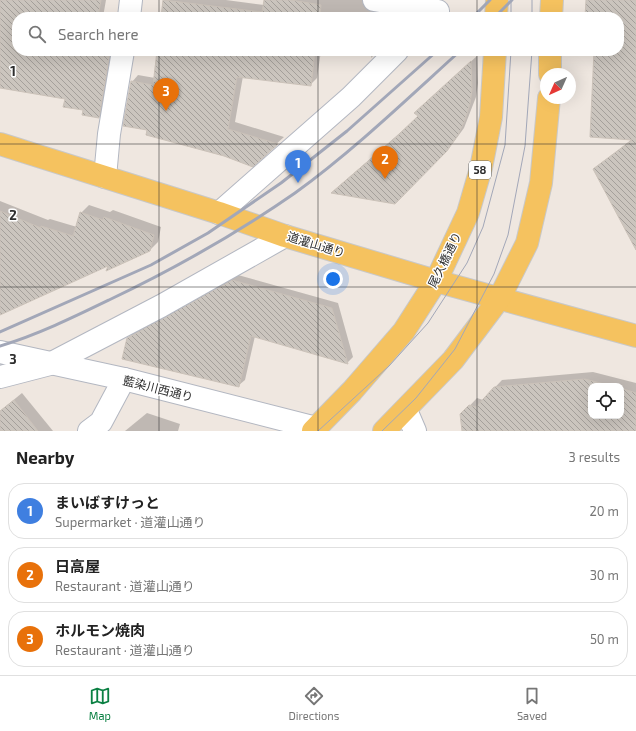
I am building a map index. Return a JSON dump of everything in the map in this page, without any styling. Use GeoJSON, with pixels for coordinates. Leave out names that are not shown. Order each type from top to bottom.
{"type":"FeatureCollection","features":[{"type":"Feature","properties":{"kind":"main road"},"geometry":{"type":"LineString","coordinates":[[496,12],[497,0]]}},
{"type":"Feature","properties":{"kind":"main road"},"geometry":{"type":"LineString","coordinates":[[551,12],[552,0]]}},
{"type":"Feature","properties":{"kind":"main road","name":"尾久橋通り"},"geometry":{"type":"LineString","coordinates":[[310,430],[352,391],[404,331],[436,281],[468,213],[481,168],[491,117],[495,56]]}},
{"type":"Feature","properties":{"kind":"main road"},"geometry":{"type":"LineString","coordinates":[[550,56],[550,68]]}},
{"type":"Feature","properties":{"kind":"main road"},"geometry":{"type":"LineString","coordinates":[[384,431],[453,360],[499,299],[527,243],[541,183],[548,104]]}},
{"type":"Feature","properties":{"kind":"main road","name":"道灌山通り"},"geometry":{"type":"LineString","coordinates":[[0,144],[219,213],[284,236],[499,299],[636,336]]}},
{"type":"Feature","properties":{"kind":"street"},"geometry":{"type":"LineString","coordinates":[[130,12],[131,0]]}},
{"type":"Feature","properties":{"kind":"street"},"geometry":{"type":"LineString","coordinates":[[374,0],[439,9]]}},
{"type":"Feature","properties":{"kind":"street"},"geometry":{"type":"LineString","coordinates":[[105,177],[109,134],[122,56]]}},
{"type":"Feature","properties":{"kind":"street"},"geometry":{"type":"LineString","coordinates":[[219,213],[351,97],[392,56]]}},
{"type":"Feature","properties":{"kind":"street"},"geometry":{"type":"LineString","coordinates":[[0,377],[50,364],[161,306],[284,236]]}},
{"type":"Feature","properties":{"kind":"street","name":"藍染川西通り"},"geometry":{"type":"LineString","coordinates":[[0,352],[124,379],[310,430]]}},
{"type":"Feature","properties":{"kind":"street"},"geometry":{"type":"LineString","coordinates":[[90,431],[101,422],[124,379]]}},
{"type":"Feature","properties":{"kind":"street"},"geometry":{"type":"LineString","coordinates":[[406,410],[415,431]]}},
{"type":"Feature","properties":{"kind":"building"},"geometry":{"type":"Polygon","coordinates":[[[0,0],[101,0],[99,12],[12,12],[12,56],[109,56],[99,118],[82,115],[83,110],[63,107],[65,99],[0,88],[0,0]]]}},
{"type":"Feature","properties":{"kind":"building"},"geometry":{"type":"Polygon","coordinates":[[[163,0],[262,12],[162,12],[163,0]]]}},
{"type":"Feature","properties":{"kind":"building"},"geometry":{"type":"Polygon","coordinates":[[[264,0],[291,0],[321,5],[320,12],[262,12],[264,0]]]}},
{"type":"Feature","properties":{"kind":"building"},"geometry":{"type":"Polygon","coordinates":[[[586,0],[636,0],[636,250],[593,169],[632,140],[590,137],[594,56],[624,56],[624,12],[585,12],[586,0]]]}},
{"type":"Feature","properties":{"kind":"building"},"geometry":{"type":"Polygon","coordinates":[[[156,56],[314,56],[311,86],[237,77],[228,129],[278,144],[253,167],[224,156],[146,135],[147,130],[123,126],[131,81],[153,85],[156,56]]]}},
{"type":"Feature","properties":{"kind":"building"},"geometry":{"type":"Polygon","coordinates":[[[471,61],[472,90],[470,104],[458,135],[447,151],[395,204],[331,193],[395,138],[418,116],[414,113],[471,61]]]}},
{"type":"Feature","properties":{"kind":"building"},"geometry":{"type":"Polygon","coordinates":[[[0,211],[41,228],[41,226],[73,236],[80,212],[103,220],[104,217],[154,235],[150,251],[106,271],[108,266],[0,315],[0,211]]]}},
{"type":"Feature","properties":{"kind":"building"},"geometry":{"type":"Polygon","coordinates":[[[232,280],[332,308],[348,364],[251,336],[239,387],[122,359],[127,338],[232,280]]]}},
{"type":"Feature","properties":{"kind":"building"},"geometry":{"type":"Polygon","coordinates":[[[585,379],[600,383],[588,383],[588,419],[624,419],[624,389],[636,393],[636,431],[462,431],[460,414],[469,405],[476,407],[494,387],[585,379]]]}},
{"type":"Feature","properties":{"kind":"building"},"geometry":{"type":"Polygon","coordinates":[[[14,400],[38,431],[0,431],[0,411],[14,400]]]}},
{"type":"Feature","properties":{"kind":"tram line"},"geometry":{"type":"LineString","coordinates":[[511,0],[511,12]]}},
{"type":"Feature","properties":{"kind":"tram line"},"geometry":{"type":"LineString","coordinates":[[532,0],[532,12]]}},
{"type":"Feature","properties":{"kind":"tram line"},"geometry":{"type":"LineString","coordinates":[[318,431],[389,366],[428,323],[467,263],[483,227],[505,145],[511,56]]}},
{"type":"Feature","properties":{"kind":"tram line"},"geometry":{"type":"LineString","coordinates":[[382,431],[416,398],[455,349],[494,274],[508,235],[525,146],[532,56]]}},
{"type":"Feature","properties":{"kind":"railway"},"geometry":{"type":"LineString","coordinates":[[478,12],[490,0]]}},
{"type":"Feature","properties":{"kind":"railway"},"geometry":{"type":"LineString","coordinates":[[500,12],[512,0]]}},
{"type":"Feature","properties":{"kind":"railway"},"geometry":{"type":"LineString","coordinates":[[0,332],[151,265],[208,233],[281,183],[347,131],[431,56]]}},
{"type":"Feature","properties":{"kind":"railway"},"geometry":{"type":"LineString","coordinates":[[0,346],[28,337],[133,288],[181,263],[250,223],[295,193],[338,160],[454,56]]}},
{"type":"Feature","properties":{"kind":"place","name":"ホルモン焼肉"},"geometry":{"type":"Point","coordinates":[166,111]}},
{"type":"Feature","properties":{"kind":"place","name":"日高屋"},"geometry":{"type":"Point","coordinates":[385,179]}},
{"type":"Feature","properties":{"kind":"place","name":"まいばすけっと"},"geometry":{"type":"Point","coordinates":[298,183]}}]}
